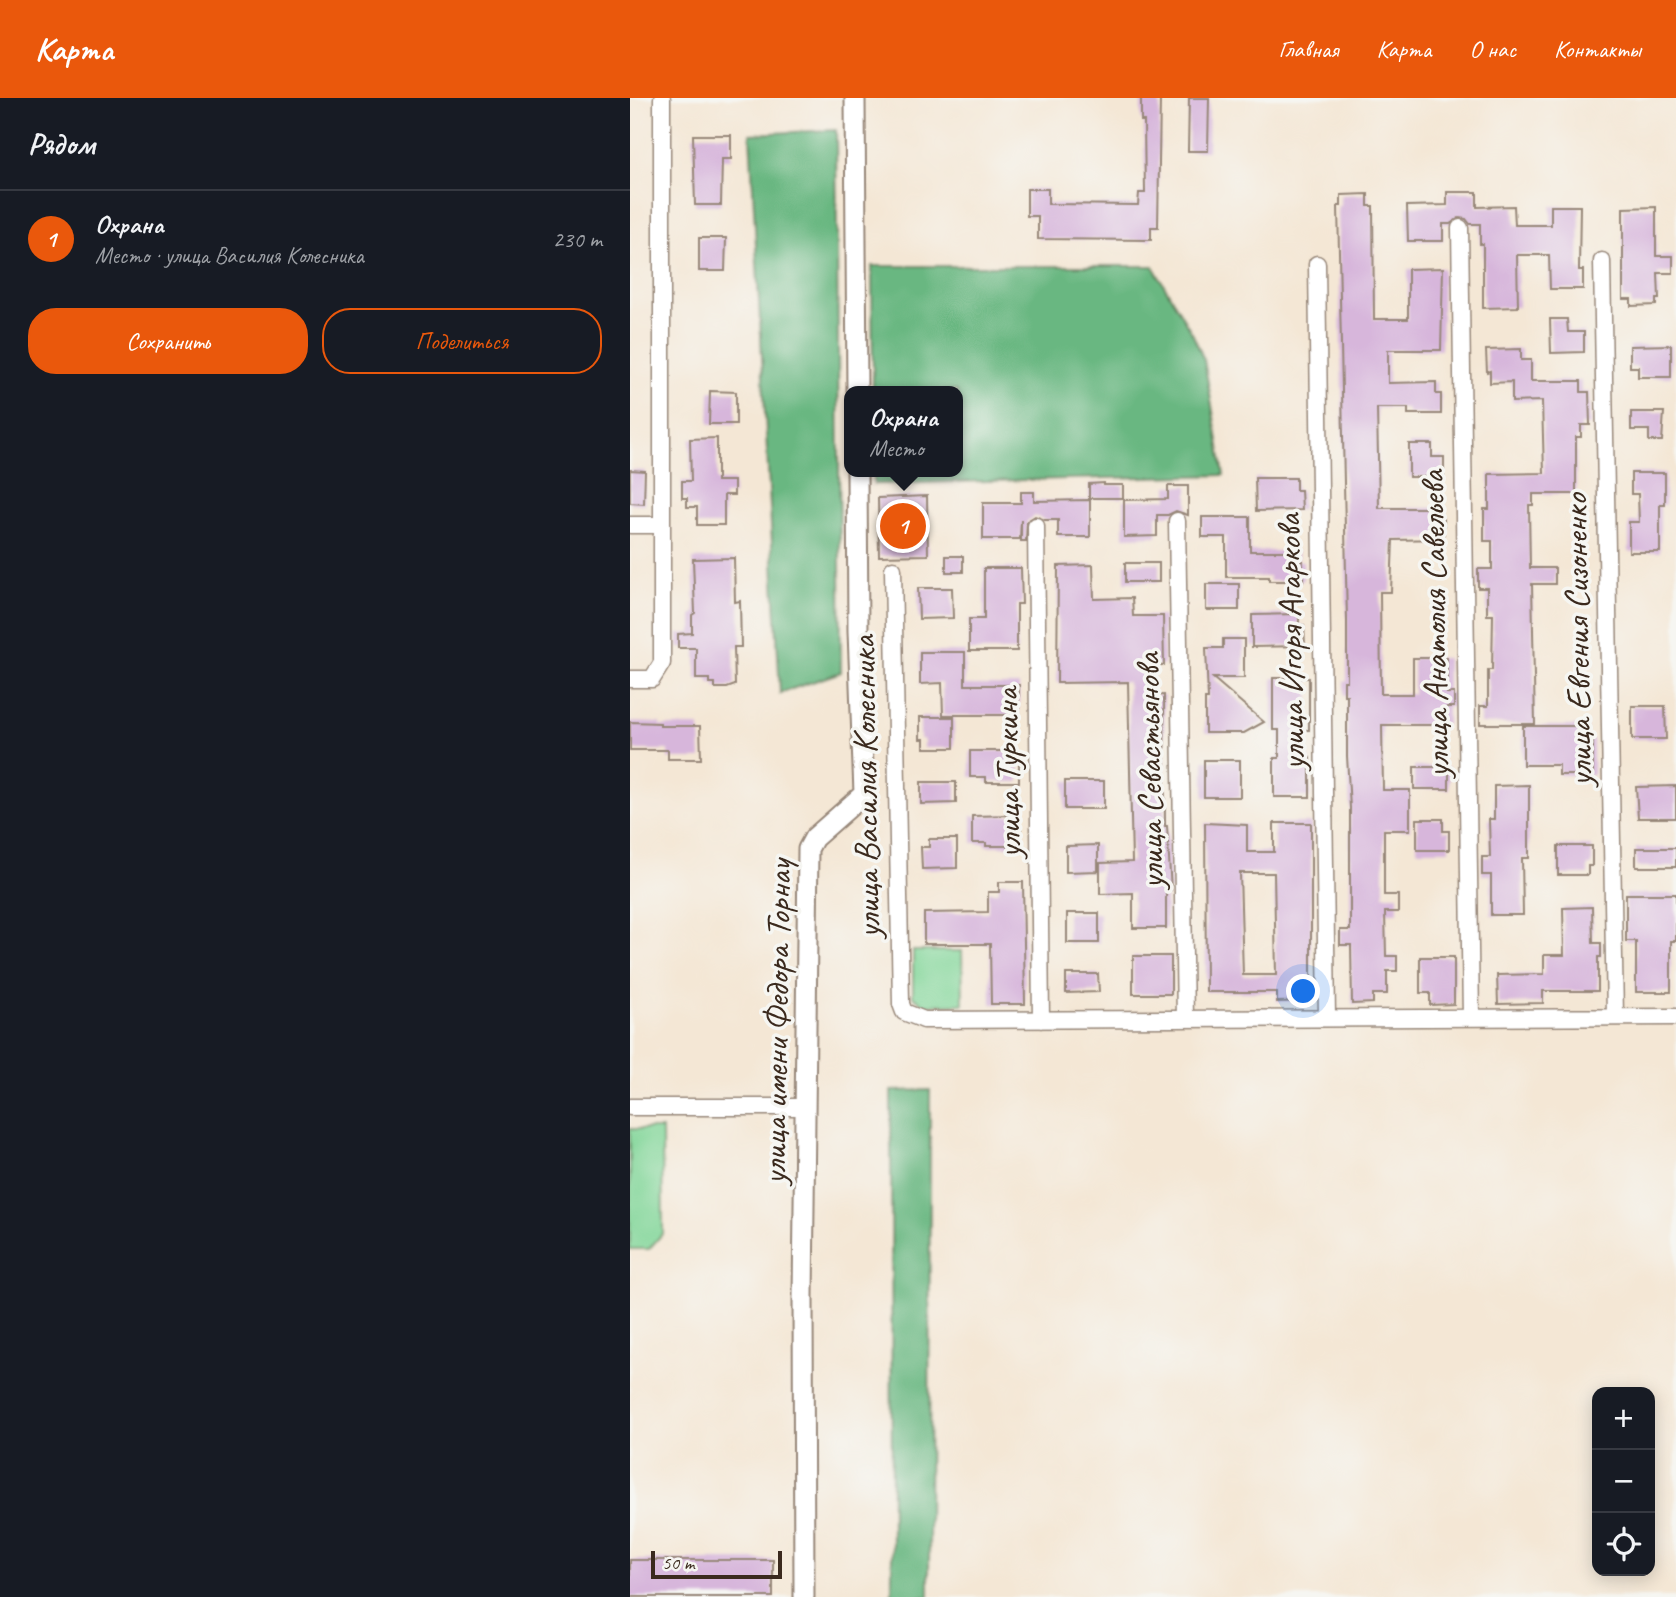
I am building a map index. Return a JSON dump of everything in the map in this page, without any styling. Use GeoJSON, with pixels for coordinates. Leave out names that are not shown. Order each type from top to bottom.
{"type":"FeatureCollection","features":[{"type":"Feature","properties":{"kind":"street"},"geometry":{"type":"LineString","coordinates":[[630,679],[652,679],[662,663],[662,98]]}},
{"type":"Feature","properties":{"kind":"street"},"geometry":{"type":"LineString","coordinates":[[855,98],[857,386]]}},
{"type":"Feature","properties":{"kind":"street","name":"улица Анатолия Савельева"},"geometry":{"type":"LineString","coordinates":[[1460,228],[1471,1018]]}},
{"type":"Feature","properties":{"kind":"street","name":"улица Евгения Сизоненко"},"geometry":{"type":"LineString","coordinates":[[1602,261],[1615,1017]]}},
{"type":"Feature","properties":{"kind":"street","name":"улица Игоря Агаркова"},"geometry":{"type":"LineString","coordinates":[[1317,264],[1327,1018]]}},
{"type":"Feature","properties":{"kind":"street","name":"улица имени Федора Торнау"},"geometry":{"type":"LineString","coordinates":[[804,1597],[803,1297],[808,849],[814,838],[864,793],[858,631],[857,477]]}},
{"type":"Feature","properties":{"kind":"street","name":"улица Севастьянова"},"geometry":{"type":"LineString","coordinates":[[1177,521],[1185,1019]]}},
{"type":"Feature","properties":{"kind":"street"},"geometry":{"type":"LineString","coordinates":[[630,525],[661,525]]}},
{"type":"Feature","properties":{"kind":"street","name":"улица Туркина"},"geometry":{"type":"LineString","coordinates":[[1036,526],[1041,1020]]}},
{"type":"Feature","properties":{"kind":"street","name":"улица Василия Колесника"},"geometry":{"type":"LineString","coordinates":[[893,569],[901,1004],[904,1012],[925,1020],[1041,1020]]}},
{"type":"Feature","properties":{"kind":"street"},"geometry":{"type":"LineString","coordinates":[[1041,1020],[1676,1017]]}},
{"type":"Feature","properties":{"kind":"street"},"geometry":{"type":"LineString","coordinates":[[630,1107],[806,1107]]}},
{"type":"Feature","properties":{"kind":"green space"},"geometry":{"type":"Polygon","coordinates":[[[836,130],[841,672],[780,693],[750,134],[836,130]]]}},
{"type":"Feature","properties":{"kind":"green space"},"geometry":{"type":"Polygon","coordinates":[[[872,266],[1153,266],[1193,335],[1204,360],[1224,475],[874,484],[874,477],[963,477],[963,386],[873,386],[872,266]]]}},
{"type":"Feature","properties":{"kind":"green space"},"geometry":{"type":"Polygon","coordinates":[[[913,951],[962,951],[963,1004],[925,1005],[913,996],[913,951]]]}},
{"type":"Feature","properties":{"kind":"green space"},"geometry":{"type":"Polygon","coordinates":[[[930,1090],[929,1597],[892,1597],[891,1091],[930,1090]]]}},
{"type":"Feature","properties":{"kind":"green space"},"geometry":{"type":"Polygon","coordinates":[[[630,1129],[662,1129],[663,1233],[649,1249],[630,1249],[630,1129]]]}},
{"type":"Feature","properties":{"kind":"building"},"geometry":{"type":"Polygon","coordinates":[[[1141,98],[1160,98],[1158,227],[1151,227],[1151,240],[1038,239],[1038,216],[1027,216],[1027,189],[1048,189],[1048,204],[1138,205],[1139,193],[1145,193],[1141,98]]]}},
{"type":"Feature","properties":{"kind":"building"},"geometry":{"type":"Polygon","coordinates":[[[1189,98],[1209,98],[1208,151],[1188,151],[1189,98]]]}},
{"type":"Feature","properties":{"kind":"building"},"geometry":{"type":"Polygon","coordinates":[[[693,135],[731,135],[731,159],[722,159],[721,205],[695,205],[693,135]]]}},
{"type":"Feature","properties":{"kind":"building"},"geometry":{"type":"Polygon","coordinates":[[[1447,192],[1477,192],[1477,207],[1514,206],[1515,225],[1551,225],[1551,206],[1580,206],[1579,270],[1583,270],[1583,289],[1550,289],[1549,255],[1517,255],[1518,307],[1483,308],[1483,244],[1480,244],[1480,224],[1470,224],[1466,219],[1459,218],[1450,224],[1443,224],[1443,241],[1408,241],[1407,206],[1447,205],[1447,192]]]}},
{"type":"Feature","properties":{"kind":"building"},"geometry":{"type":"Polygon","coordinates":[[[1368,194],[1368,206],[1373,206],[1374,319],[1408,319],[1408,269],[1443,268],[1441,350],[1388,350],[1388,383],[1436,382],[1436,394],[1441,394],[1441,414],[1408,414],[1408,408],[1377,408],[1379,508],[1440,508],[1440,519],[1444,519],[1444,539],[1393,540],[1391,592],[1380,592],[1381,694],[1413,694],[1413,658],[1447,658],[1447,693],[1454,693],[1454,707],[1447,707],[1447,725],[1382,725],[1383,790],[1410,790],[1410,830],[1384,830],[1384,895],[1398,895],[1398,912],[1385,912],[1386,956],[1397,956],[1397,971],[1387,971],[1387,994],[1373,994],[1373,1003],[1352,1004],[1351,945],[1340,945],[1340,930],[1350,930],[1350,808],[1347,695],[1344,695],[1344,681],[1347,681],[1347,621],[1338,206],[1341,206],[1341,195],[1368,194]]]}},
{"type":"Feature","properties":{"kind":"building"},"geometry":{"type":"Polygon","coordinates":[[[1656,207],[1656,256],[1673,256],[1673,273],[1658,273],[1659,299],[1656,299],[1656,305],[1631,306],[1631,299],[1623,299],[1623,208],[1656,207]]]}},
{"type":"Feature","properties":{"kind":"building"},"geometry":{"type":"Polygon","coordinates":[[[699,238],[726,238],[725,271],[699,271],[699,238]]]}},
{"type":"Feature","properties":{"kind":"building"},"geometry":{"type":"Polygon","coordinates":[[[1550,319],[1567,319],[1568,332],[1584,332],[1584,352],[1551,353],[1550,319]]]}},
{"type":"Feature","properties":{"kind":"building"},"geometry":{"type":"Polygon","coordinates":[[[1671,345],[1671,377],[1638,377],[1638,367],[1630,367],[1630,346],[1671,345]]]}},
{"type":"Feature","properties":{"kind":"building"},"geometry":{"type":"Polygon","coordinates":[[[1521,349],[1521,360],[1531,360],[1531,381],[1581,381],[1581,392],[1589,392],[1590,425],[1581,425],[1581,437],[1576,437],[1576,494],[1533,494],[1533,505],[1529,505],[1530,568],[1555,568],[1555,584],[1532,584],[1535,724],[1480,724],[1480,706],[1488,706],[1488,670],[1492,670],[1493,615],[1487,615],[1487,588],[1478,588],[1478,569],[1492,569],[1492,541],[1484,541],[1484,509],[1489,509],[1489,474],[1544,473],[1542,401],[1512,402],[1512,382],[1490,383],[1490,371],[1487,372],[1486,350],[1521,349]]]}},
{"type":"Feature","properties":{"kind":"building"},"geometry":{"type":"Polygon","coordinates":[[[710,391],[736,392],[736,424],[709,424],[710,391]]]}},
{"type":"Feature","properties":{"kind":"building"},"geometry":{"type":"Polygon","coordinates":[[[1631,412],[1664,412],[1662,441],[1649,441],[1649,430],[1631,430],[1631,412]]]}},
{"type":"Feature","properties":{"kind":"building"},"geometry":{"type":"Polygon","coordinates":[[[717,438],[717,481],[734,481],[734,495],[724,495],[724,525],[697,525],[697,507],[687,507],[687,498],[682,498],[682,481],[691,481],[690,439],[717,438]]]}},
{"type":"Feature","properties":{"kind":"building"},"geometry":{"type":"Polygon","coordinates":[[[1409,444],[1432,444],[1432,457],[1444,457],[1444,477],[1409,477],[1409,444]]]}},
{"type":"Feature","properties":{"kind":"building"},"geometry":{"type":"Polygon","coordinates":[[[630,470],[645,471],[644,504],[630,503],[630,470]]]}},
{"type":"Feature","properties":{"kind":"building"},"geometry":{"type":"Polygon","coordinates":[[[1631,473],[1665,473],[1665,505],[1660,505],[1660,552],[1629,552],[1629,522],[1639,522],[1638,494],[1631,494],[1631,473]]]}},
{"type":"Feature","properties":{"kind":"building"},"geometry":{"type":"Polygon","coordinates":[[[1255,478],[1296,478],[1296,490],[1301,490],[1302,510],[1256,511],[1255,478]]]}},
{"type":"Feature","properties":{"kind":"building"},"geometry":{"type":"Polygon","coordinates":[[[1089,484],[1123,485],[1123,498],[1089,498],[1089,484]]]}},
{"type":"Feature","properties":{"kind":"building"},"geometry":{"type":"Polygon","coordinates":[[[1168,486],[1188,486],[1188,515],[1176,511],[1168,515],[1157,515],[1157,536],[1124,537],[1124,500],[1168,499],[1168,486]]]}},
{"type":"Feature","properties":{"kind":"building"},"geometry":{"type":"Polygon","coordinates":[[[1021,492],[1034,492],[1034,501],[1090,500],[1090,537],[1058,537],[1058,520],[1045,520],[1035,516],[1027,521],[1026,541],[1021,541],[1021,520],[1020,539],[983,539],[983,503],[1021,503],[1021,492]]]}},
{"type":"Feature","properties":{"kind":"building"},"geometry":{"type":"Polygon","coordinates":[[[927,496],[928,555],[879,556],[878,498],[927,496]]]}},
{"type":"Feature","properties":{"kind":"building"},"geometry":{"type":"Polygon","coordinates":[[[1202,517],[1250,517],[1250,551],[1298,551],[1298,561],[1303,561],[1303,581],[1269,581],[1269,577],[1226,577],[1226,537],[1202,537],[1202,517]]]}},
{"type":"Feature","properties":{"kind":"building"},"geometry":{"type":"Polygon","coordinates":[[[946,556],[963,556],[963,572],[946,572],[946,556]]]}},
{"type":"Feature","properties":{"kind":"building"},"geometry":{"type":"Polygon","coordinates":[[[734,558],[735,602],[740,601],[741,647],[734,647],[735,685],[715,688],[715,683],[709,683],[709,679],[696,679],[696,648],[678,648],[678,634],[692,633],[692,615],[695,613],[693,559],[734,558]]]}},
{"type":"Feature","properties":{"kind":"building"},"geometry":{"type":"Polygon","coordinates":[[[1125,563],[1159,563],[1159,582],[1125,582],[1125,563]]]}},
{"type":"Feature","properties":{"kind":"building"},"geometry":{"type":"Polygon","coordinates":[[[1093,565],[1094,599],[1132,598],[1133,616],[1163,616],[1164,665],[1148,665],[1148,696],[1164,695],[1165,826],[1171,890],[1166,890],[1166,928],[1133,928],[1133,893],[1100,894],[1100,863],[1132,862],[1128,682],[1057,683],[1058,566],[1093,565]]]}},
{"type":"Feature","properties":{"kind":"building"},"geometry":{"type":"Polygon","coordinates":[[[984,568],[1021,568],[1022,604],[1017,604],[1017,651],[969,651],[969,619],[984,619],[984,568]]]}},
{"type":"Feature","properties":{"kind":"building"},"geometry":{"type":"Polygon","coordinates":[[[1206,584],[1239,584],[1239,610],[1206,610],[1206,584]]]}},
{"type":"Feature","properties":{"kind":"building"},"geometry":{"type":"Polygon","coordinates":[[[918,588],[952,588],[953,618],[919,619],[918,588]]]}},
{"type":"Feature","properties":{"kind":"building"},"geometry":{"type":"Polygon","coordinates":[[[1299,614],[1299,625],[1304,625],[1305,646],[1252,647],[1252,615],[1299,614]]]}},
{"type":"Feature","properties":{"kind":"building"},"geometry":{"type":"Polygon","coordinates":[[[1223,639],[1244,639],[1244,678],[1213,678],[1264,722],[1244,733],[1205,733],[1205,699],[1208,699],[1206,648],[1223,648],[1223,639]]]}},
{"type":"Feature","properties":{"kind":"building"},"geometry":{"type":"Polygon","coordinates":[[[920,652],[965,652],[965,685],[1019,685],[1019,715],[943,715],[942,683],[920,684],[920,652]]]}},
{"type":"Feature","properties":{"kind":"building"},"geometry":{"type":"Polygon","coordinates":[[[1273,678],[1309,678],[1309,730],[1303,730],[1304,758],[1310,757],[1310,797],[1274,797],[1274,758],[1279,758],[1279,730],[1273,730],[1273,678]]]}},
{"type":"Feature","properties":{"kind":"building"},"geometry":{"type":"Polygon","coordinates":[[[1632,706],[1665,706],[1666,739],[1632,739],[1632,706]]]}},
{"type":"Feature","properties":{"kind":"building"},"geometry":{"type":"Polygon","coordinates":[[[920,717],[954,717],[954,748],[924,748],[924,739],[920,739],[920,717]]]}},
{"type":"Feature","properties":{"kind":"building"},"geometry":{"type":"Polygon","coordinates":[[[630,722],[660,723],[660,726],[700,726],[701,759],[668,759],[668,750],[630,750],[630,722]]]}},
{"type":"Feature","properties":{"kind":"building"},"geometry":{"type":"Polygon","coordinates":[[[1523,726],[1587,726],[1588,739],[1593,739],[1593,775],[1559,775],[1559,765],[1523,765],[1523,726]]]}},
{"type":"Feature","properties":{"kind":"building"},"geometry":{"type":"Polygon","coordinates":[[[970,751],[1015,751],[1015,761],[1019,761],[1019,782],[986,782],[986,777],[970,777],[970,751]]]}},
{"type":"Feature","properties":{"kind":"building"},"geometry":{"type":"Polygon","coordinates":[[[1204,760],[1240,760],[1240,797],[1204,797],[1204,760]]]}},
{"type":"Feature","properties":{"kind":"building"},"geometry":{"type":"Polygon","coordinates":[[[1414,767],[1449,767],[1449,789],[1414,789],[1414,767]]]}},
{"type":"Feature","properties":{"kind":"building"},"geometry":{"type":"Polygon","coordinates":[[[1065,781],[1104,781],[1104,809],[1065,809],[1065,781]]]}},
{"type":"Feature","properties":{"kind":"building"},"geometry":{"type":"Polygon","coordinates":[[[921,782],[956,782],[956,803],[921,804],[921,782]]]}},
{"type":"Feature","properties":{"kind":"building"},"geometry":{"type":"Polygon","coordinates":[[[1529,785],[1529,858],[1522,858],[1523,915],[1491,915],[1491,875],[1482,875],[1482,857],[1490,857],[1489,819],[1494,819],[1494,786],[1529,785]]]}},
{"type":"Feature","properties":{"kind":"building"},"geometry":{"type":"Polygon","coordinates":[[[1676,786],[1676,818],[1638,818],[1636,787],[1676,786]]]}},
{"type":"Feature","properties":{"kind":"building"},"geometry":{"type":"Polygon","coordinates":[[[1016,815],[1016,826],[1021,826],[1021,846],[986,846],[986,843],[972,843],[972,816],[1016,815]]]}},
{"type":"Feature","properties":{"kind":"building"},"geometry":{"type":"Polygon","coordinates":[[[1417,819],[1443,819],[1443,831],[1449,831],[1449,850],[1417,850],[1417,819]]]}},
{"type":"Feature","properties":{"kind":"building"},"geometry":{"type":"Polygon","coordinates":[[[1205,823],[1247,825],[1247,852],[1274,852],[1274,823],[1311,823],[1311,1001],[1277,1002],[1277,992],[1206,992],[1205,823]],[[1240,873],[1243,975],[1276,975],[1274,873],[1240,873]]]}},
{"type":"Feature","properties":{"kind":"building"},"geometry":{"type":"Polygon","coordinates":[[[929,839],[957,839],[957,868],[922,869],[921,847],[929,847],[929,839]]]}},
{"type":"Feature","properties":{"kind":"building"},"geometry":{"type":"Polygon","coordinates":[[[1098,845],[1098,871],[1066,872],[1066,846],[1098,845]]]}},
{"type":"Feature","properties":{"kind":"building"},"geometry":{"type":"Polygon","coordinates":[[[1558,846],[1592,846],[1592,866],[1588,866],[1588,875],[1558,875],[1558,846]]]}},
{"type":"Feature","properties":{"kind":"building"},"geometry":{"type":"Polygon","coordinates":[[[1636,848],[1676,848],[1676,867],[1636,867],[1636,848]]]}},
{"type":"Feature","properties":{"kind":"building"},"geometry":{"type":"Polygon","coordinates":[[[999,882],[1023,882],[1025,1004],[991,1004],[990,944],[924,944],[924,913],[988,912],[988,892],[999,892],[999,882]]]}},
{"type":"Feature","properties":{"kind":"building"},"geometry":{"type":"Polygon","coordinates":[[[1626,894],[1676,894],[1676,941],[1671,941],[1671,992],[1636,992],[1636,941],[1626,941],[1626,894]]]}},
{"type":"Feature","properties":{"kind":"building"},"geometry":{"type":"Polygon","coordinates":[[[1592,907],[1593,943],[1601,943],[1601,957],[1598,957],[1598,991],[1543,991],[1543,1003],[1498,1004],[1497,975],[1544,974],[1544,955],[1564,955],[1563,908],[1592,907]]]}},
{"type":"Feature","properties":{"kind":"building"},"geometry":{"type":"Polygon","coordinates":[[[1067,913],[1099,913],[1099,943],[1067,943],[1067,913]]]}},
{"type":"Feature","properties":{"kind":"building"},"geometry":{"type":"Polygon","coordinates":[[[1133,956],[1171,956],[1171,994],[1133,994],[1133,956]]]}},
{"type":"Feature","properties":{"kind":"building"},"geometry":{"type":"Polygon","coordinates":[[[1420,957],[1454,957],[1454,1004],[1430,1005],[1430,993],[1420,993],[1420,957]]]}},
{"type":"Feature","properties":{"kind":"building"},"geometry":{"type":"Polygon","coordinates":[[[1066,974],[1098,974],[1099,992],[1066,993],[1066,974]]]}},
{"type":"Feature","properties":{"kind":"building"},"geometry":{"type":"Polygon","coordinates":[[[630,1560],[773,1560],[773,1597],[630,1597],[630,1560]]]}},
{"type":"Feature","properties":{"kind":"place","name":"Охрана"},"geometry":{"type":"Point","coordinates":[903,526]}}]}
